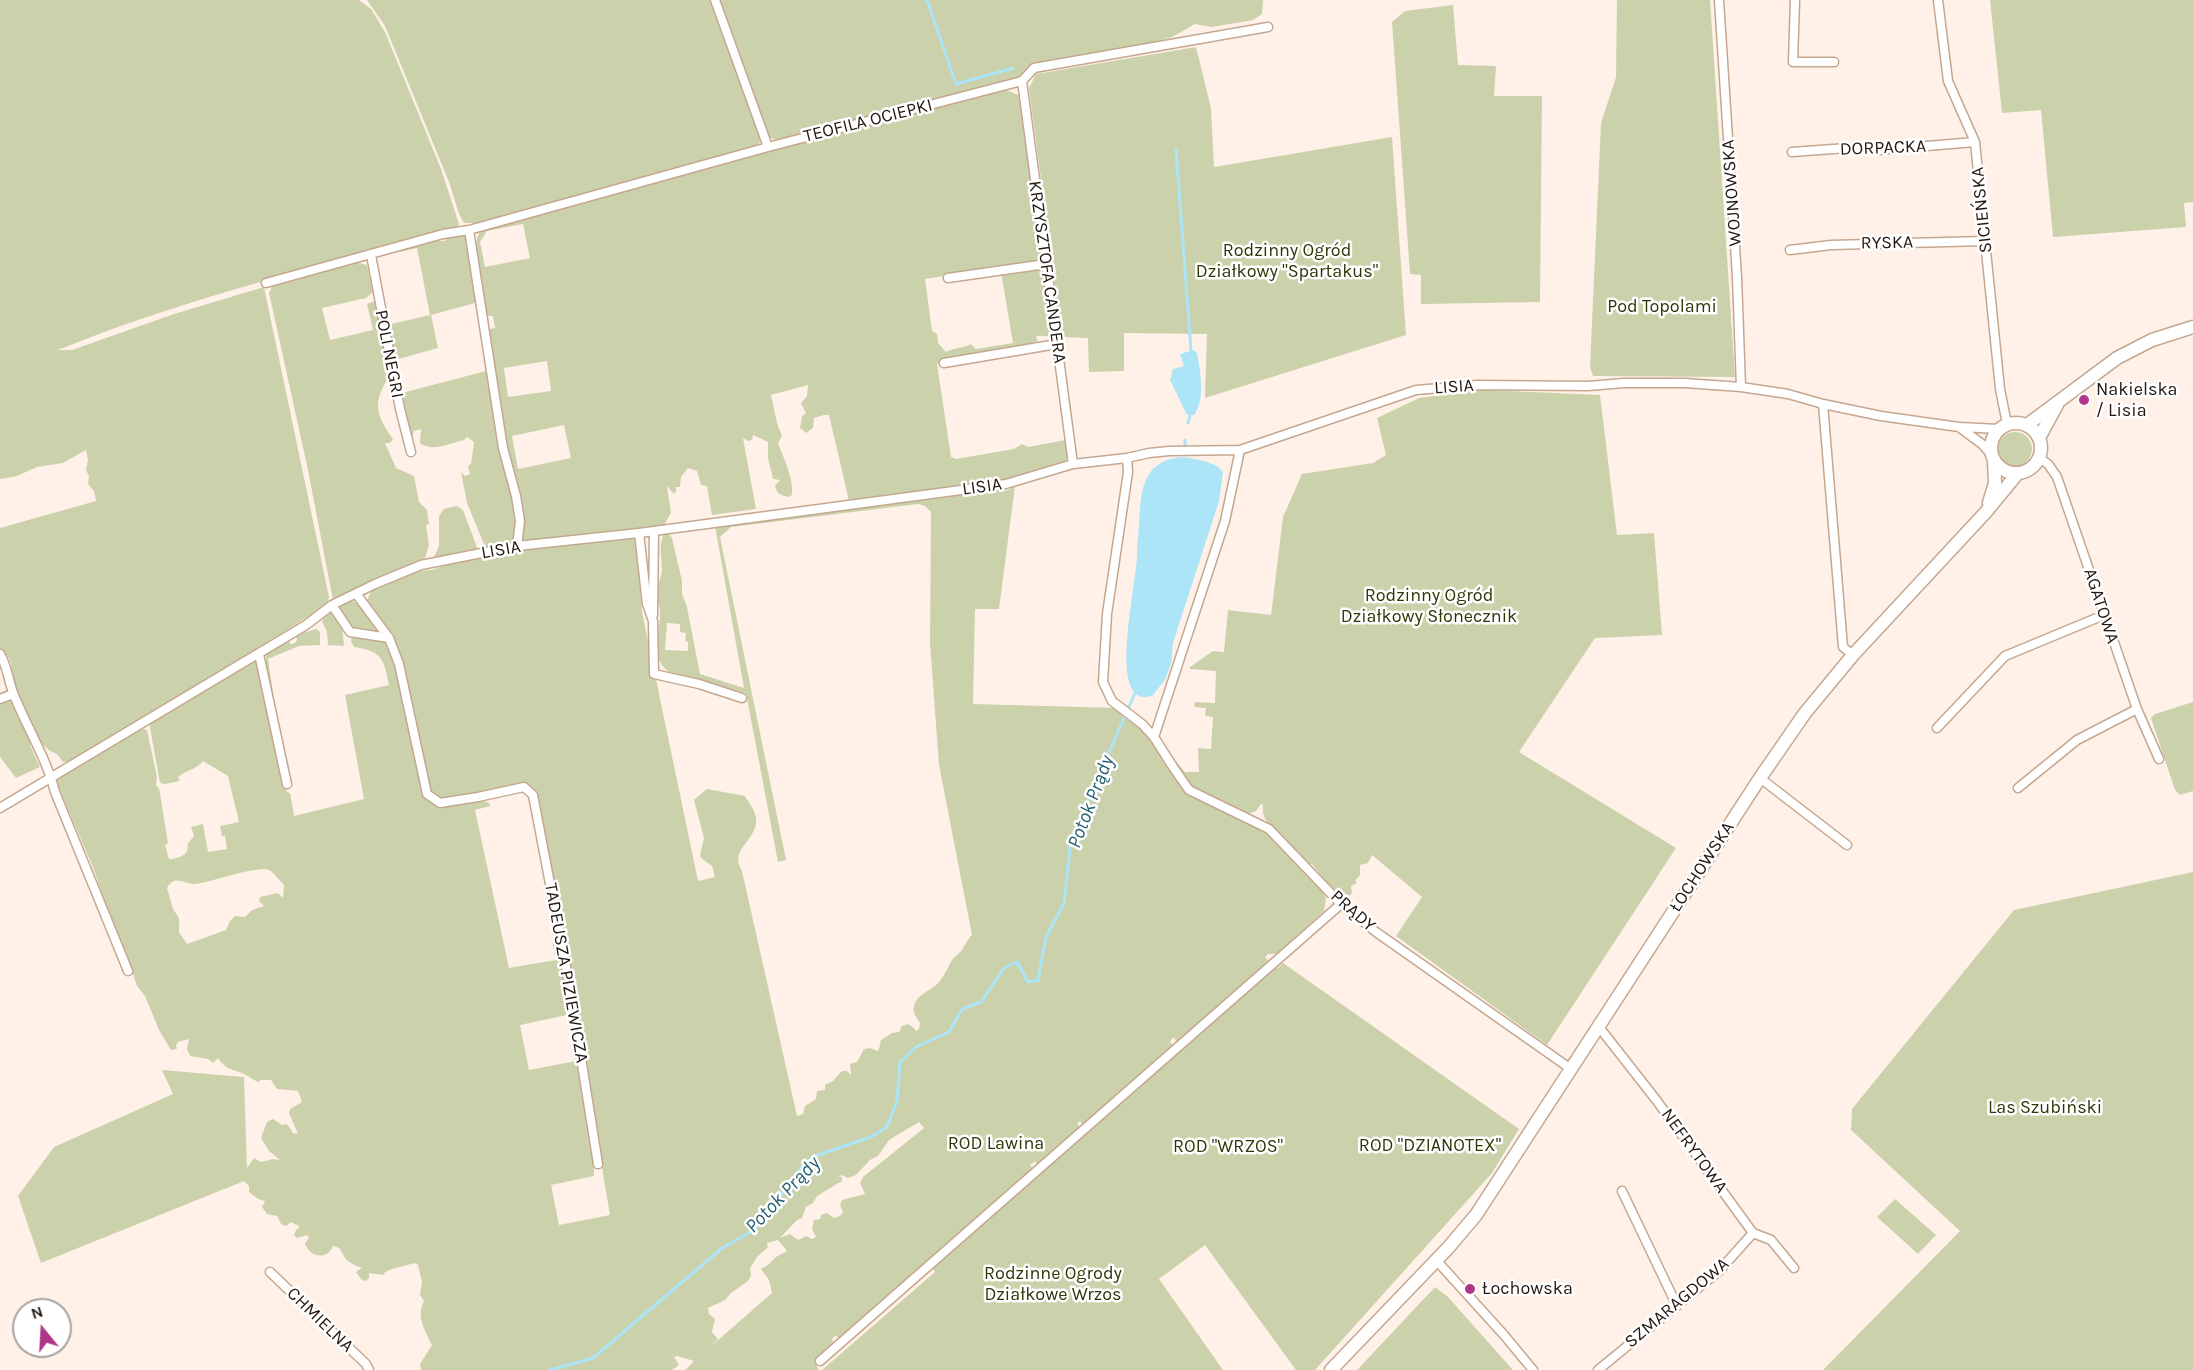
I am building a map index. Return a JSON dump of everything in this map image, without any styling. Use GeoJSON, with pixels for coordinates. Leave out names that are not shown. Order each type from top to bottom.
{"type":"FeatureCollection","features":[{"type":"Feature","properties":{"kind":"main road"},"geometry":{"type":"LineString","coordinates":[[2027,425],[2110,362],[2152,340],[2193,327]]}},
{"type":"Feature","properties":{"kind":"main road"},"geometry":{"type":"LineString","coordinates":[[2039,438],[2060,399]]}},
{"type":"Feature","properties":{"kind":"main road"},"geometry":{"type":"LineString","coordinates":[[2018,423],[2027,425],[2039,438],[2041,450],[2039,458],[2031,468],[2018,473],[2004,471],[1992,458],[1991,440],[2003,426],[2018,423]]}},
{"type":"Feature","properties":{"kind":"main road","name":"ŁOCHOWSKA"},"geometry":{"type":"LineString","coordinates":[[1985,513],[1995,483],[1992,458]]}},
{"type":"Feature","properties":{"kind":"main road","name":"ŁOCHOWSKA"},"geometry":{"type":"LineString","coordinates":[[1331,1370],[1476,1215],[1760,778],[1805,713],[1853,655],[1985,513],[2018,473]]}},
{"type":"Feature","properties":{"kind":"street"},"geometry":{"type":"LineString","coordinates":[[715,0],[768,147]]}},
{"type":"Feature","properties":{"kind":"street","name":"WOJNOWSKA"},"geometry":{"type":"LineString","coordinates":[[1719,0],[1737,277],[1741,387]]}},
{"type":"Feature","properties":{"kind":"street"},"geometry":{"type":"LineString","coordinates":[[1795,0],[1793,62],[1834,62]]}},
{"type":"Feature","properties":{"kind":"street","name":"SICIEŃSKA"},"geometry":{"type":"LineString","coordinates":[[1938,0],[1948,81],[1975,142],[1985,225],[2003,426]]}},
{"type":"Feature","properties":{"kind":"street","name":"TEOFILA OCIEPKI"},"geometry":{"type":"LineString","coordinates":[[266,283],[443,234],[469,230],[768,147],[1022,81],[1034,68],[1268,27]]}},
{"type":"Feature","properties":{"kind":"street","name":"KRZYSZTOFA CANDERA"},"geometry":{"type":"LineString","coordinates":[[1022,81],[1073,464]]}},
{"type":"Feature","properties":{"kind":"street","name":"DORPACKA"},"geometry":{"type":"LineString","coordinates":[[1792,152],[1847,148],[1879,150],[1975,142]]}},
{"type":"Feature","properties":{"kind":"street"},"geometry":{"type":"LineString","coordinates":[[469,230],[503,448],[518,504],[520,521],[517,546]]}},
{"type":"Feature","properties":{"kind":"street","name":"RYSKA"},"geometry":{"type":"LineString","coordinates":[[1790,250],[1831,245],[1985,242]]}},
{"type":"Feature","properties":{"kind":"street","name":"POLI NEGRI"},"geometry":{"type":"LineString","coordinates":[[371,255],[400,409],[411,452]]}},
{"type":"Feature","properties":{"kind":"street"},"geometry":{"type":"LineString","coordinates":[[948,278],[1046,264]]}},
{"type":"Feature","properties":{"kind":"street"},"geometry":{"type":"LineString","coordinates":[[944,363],[1057,344]]}},
{"type":"Feature","properties":{"kind":"street","name":"LISIA"},"geometry":{"type":"LineString","coordinates":[[0,808],[259,654],[306,625],[332,605],[421,565],[517,546],[639,533],[1006,484],[1073,464],[1169,451],[1240,450],[1416,390],[1477,385],[1588,386],[1624,383],[1685,383],[1741,387],[1788,394],[1881,416],[1959,427],[2003,426]]}},
{"type":"Feature","properties":{"kind":"street"},"geometry":{"type":"LineString","coordinates":[[1823,404],[1843,646],[1853,655]]}},
{"type":"Feature","properties":{"kind":"street","name":"LISIA"},"geometry":{"type":"LineString","coordinates":[[1959,427],[1982,444],[1992,458]]}},
{"type":"Feature","properties":{"kind":"street"},"geometry":{"type":"LineString","coordinates":[[1154,737],[1225,521],[1240,450]]}},
{"type":"Feature","properties":{"kind":"street","name":"PRĄDY"},"geometry":{"type":"LineString","coordinates":[[1127,458],[1128,472],[1107,614],[1102,682],[1112,701],[1142,724],[1154,737],[1189,790],[1269,829],[1341,904],[1376,932],[1571,1069]]}},
{"type":"Feature","properties":{"kind":"street","name":"AGATOWA"},"geometry":{"type":"LineString","coordinates":[[2039,458],[2055,472],[2136,709],[2159,759]]}},
{"type":"Feature","properties":{"kind":"street"},"geometry":{"type":"LineString","coordinates":[[654,531],[654,674],[699,684],[742,698]]}},
{"type":"Feature","properties":{"kind":"street"},"geometry":{"type":"LineString","coordinates":[[639,533],[647,604],[653,621]]}},
{"type":"Feature","properties":{"kind":"street"},"geometry":{"type":"LineString","coordinates":[[357,595],[389,638]]}},
{"type":"Feature","properties":{"kind":"street"},"geometry":{"type":"LineString","coordinates":[[332,605],[350,632],[389,638]]}},
{"type":"Feature","properties":{"kind":"street"},"geometry":{"type":"LineString","coordinates":[[1936,728],[2005,657],[2104,615]]}},
{"type":"Feature","properties":{"kind":"street","name":"TADEUSZA PIZIEWICZA"},"geometry":{"type":"LineString","coordinates":[[389,638],[399,664],[427,794],[440,803],[478,798],[524,787],[533,795],[569,983],[598,1164]]}},
{"type":"Feature","properties":{"kind":"street"},"geometry":{"type":"LineString","coordinates":[[0,654],[6,665],[13,694],[51,777],[55,792],[128,971]]}},
{"type":"Feature","properties":{"kind":"street"},"geometry":{"type":"LineString","coordinates":[[259,654],[287,784]]}},
{"type":"Feature","properties":{"kind":"street"},"geometry":{"type":"LineString","coordinates":[[0,699],[13,694]]}},
{"type":"Feature","properties":{"kind":"street"},"geometry":{"type":"LineString","coordinates":[[2018,788],[2077,740],[2136,709]]}},
{"type":"Feature","properties":{"kind":"street"},"geometry":{"type":"LineString","coordinates":[[1760,778],[1847,845]]}},
{"type":"Feature","properties":{"kind":"street"},"geometry":{"type":"LineString","coordinates":[[820,1361],[1341,904]]}},
{"type":"Feature","properties":{"kind":"street","name":"NEFRYTOWA"},"geometry":{"type":"LineString","coordinates":[[1599,1027],[1657,1101],[1753,1233],[1771,1240],[1794,1268]]}},
{"type":"Feature","properties":{"kind":"street"},"geometry":{"type":"LineString","coordinates":[[1622,1191],[1677,1306]]}},
{"type":"Feature","properties":{"kind":"street","name":"SZMARAGDOWA"},"geometry":{"type":"LineString","coordinates":[[1598,1370],[1719,1271],[1753,1233]]}},
{"type":"Feature","properties":{"kind":"street"},"geometry":{"type":"LineString","coordinates":[[1436,1260],[1533,1370]]}},
{"type":"Feature","properties":{"kind":"street","name":"CHMIELNA"},"geometry":{"type":"LineString","coordinates":[[270,1272],[366,1364],[369,1370]]}},
{"type":"Feature","properties":{"kind":"green space"},"geometry":{"type":"Polygon","coordinates":[[[0,0],[359,0],[371,9],[385,32],[441,169],[459,224],[456,229],[205,298],[106,331],[58,350],[72,350],[174,314],[264,287],[329,597],[327,605],[74,761],[63,762],[57,754],[38,740],[31,740],[30,745],[40,767],[16,778],[0,757],[0,700],[9,700],[24,709],[14,682],[11,663],[8,656],[0,651],[0,528],[96,501],[94,491],[88,484],[86,450],[63,463],[37,467],[17,476],[0,479],[0,0]]]}},
{"type":"Feature","properties":{"kind":"green space"},"geometry":{"type":"Polygon","coordinates":[[[367,0],[712,0],[761,141],[754,148],[482,223],[464,223],[385,26],[367,0]]]}},
{"type":"Feature","properties":{"kind":"green space"},"geometry":{"type":"Polygon","coordinates":[[[717,0],[1263,0],[1262,14],[1253,20],[1211,27],[1195,24],[1172,37],[1145,45],[1046,61],[1032,66],[1017,78],[781,140],[766,135],[717,0]]]}},
{"type":"Feature","properties":{"kind":"green space","name":"Pod Topolami"},"geometry":{"type":"Polygon","coordinates":[[[1617,0],[1710,0],[1735,377],[1593,376],[1590,367],[1601,123],[1616,77],[1617,0]]]}},
{"type":"Feature","properties":{"kind":"green space"},"geometry":{"type":"Polygon","coordinates":[[[1990,0],[2193,0],[2193,202],[2184,203],[2186,227],[2053,237],[2041,110],[2002,113],[1990,0]]]}},
{"type":"Feature","properties":{"kind":"green space","name":"Rodzinny Ogród Działkowy \"Spartakus\""},"geometry":{"type":"Polygon","coordinates":[[[1453,5],[1458,65],[1496,66],[1494,96],[1542,96],[1540,302],[1421,304],[1421,275],[1410,274],[1392,22],[1405,11],[1453,5]]]}},
{"type":"Feature","properties":{"kind":"green space","name":"Rodzinny Ogród Działkowy \"Spartakus\""},"geometry":{"type":"Polygon","coordinates":[[[1196,47],[1211,108],[1214,167],[1392,137],[1406,335],[1205,398],[1207,334],[1124,333],[1124,371],[1089,372],[1088,338],[1062,337],[1029,88],[1036,74],[1196,47]]]}},
{"type":"Feature","properties":{"kind":"green space"},"geometry":{"type":"Polygon","coordinates":[[[1006,90],[1018,95],[1022,107],[1042,260],[925,279],[932,331],[937,334],[938,343],[946,352],[971,344],[976,349],[1013,343],[1001,272],[1039,269],[1043,274],[1051,325],[1048,336],[1036,336],[1038,341],[1014,348],[937,364],[951,457],[956,459],[1014,449],[1022,444],[1028,447],[1066,440],[1068,455],[1065,463],[1018,478],[998,481],[991,477],[977,485],[849,501],[829,415],[814,418],[813,428],[806,433],[800,428],[802,416],[806,413],[801,403],[807,396],[808,385],[771,395],[782,436],[778,443],[790,475],[792,495],[788,497],[777,491],[775,486],[780,480],[773,479],[768,458],[768,442],[753,435],[752,440],[748,441],[743,438],[756,509],[712,515],[707,486],[701,485],[697,471],[688,468],[681,477],[680,487],[676,487],[674,494],[667,486],[671,513],[664,525],[640,530],[638,528],[521,543],[522,517],[506,444],[489,329],[495,328],[493,316],[487,316],[476,263],[476,242],[479,233],[501,224],[757,154],[1006,90]],[[523,224],[487,231],[480,242],[485,267],[530,258],[523,224]],[[547,361],[504,368],[508,397],[551,391],[547,361]],[[564,425],[512,436],[518,469],[571,458],[564,425]]]}},
{"type":"Feature","properties":{"kind":"green space"},"geometry":{"type":"Polygon","coordinates":[[[462,234],[469,240],[480,308],[476,309],[475,303],[431,315],[438,348],[395,360],[387,325],[430,315],[417,248],[400,252],[403,249],[432,241],[444,241],[449,237],[462,234]]]}},
{"type":"Feature","properties":{"kind":"green space"},"geometry":{"type":"Polygon","coordinates":[[[355,262],[367,265],[373,292],[366,298],[322,308],[330,340],[373,330],[367,304],[375,301],[391,374],[381,392],[378,407],[382,422],[393,439],[390,443],[385,443],[396,468],[414,476],[419,502],[427,510],[429,524],[426,525],[429,545],[424,561],[389,573],[333,600],[308,470],[269,293],[274,283],[355,262]]]}},
{"type":"Feature","properties":{"kind":"green space"},"geometry":{"type":"Polygon","coordinates":[[[485,364],[515,500],[517,532],[513,543],[486,549],[467,503],[461,472],[465,476],[470,474],[468,466],[471,464],[474,442],[467,437],[447,445],[425,446],[420,443],[421,429],[414,431],[410,439],[399,388],[402,393],[486,371],[485,364]]]}},
{"type":"Feature","properties":{"kind":"green space"},"geometry":{"type":"Polygon","coordinates":[[[1485,390],[1600,395],[1617,535],[1654,533],[1662,635],[1595,638],[1519,752],[1676,848],[1547,1045],[1396,936],[1422,897],[1372,855],[1368,863],[1360,865],[1360,875],[1355,881],[1357,883],[1351,886],[1352,893],[1342,903],[1312,864],[1309,864],[1326,898],[1324,911],[1277,954],[1268,954],[1265,957],[1268,963],[1179,1041],[1176,1041],[1174,1037],[1170,1041],[1173,1046],[1083,1125],[1080,1121],[1077,1124],[1080,1127],[1038,1165],[1035,1161],[1030,1165],[1033,1169],[840,1341],[836,1335],[832,1339],[834,1344],[815,1363],[819,1370],[685,1370],[694,1361],[677,1356],[674,1357],[679,1365],[672,1370],[421,1370],[420,1364],[432,1345],[421,1317],[424,1301],[420,1295],[422,1282],[418,1265],[415,1263],[397,1268],[383,1275],[369,1273],[366,1281],[362,1280],[356,1272],[362,1268],[345,1258],[339,1248],[333,1246],[327,1254],[323,1255],[310,1251],[305,1243],[309,1238],[307,1235],[297,1238],[294,1235],[299,1226],[291,1222],[286,1226],[281,1224],[277,1216],[267,1214],[262,1207],[265,1201],[249,1192],[249,1186],[244,1181],[41,1263],[18,1196],[54,1147],[173,1094],[162,1070],[244,1077],[247,1168],[254,1158],[261,1162],[280,1160],[269,1151],[261,1138],[267,1122],[273,1119],[282,1125],[287,1124],[293,1133],[298,1134],[289,1113],[290,1109],[302,1102],[298,1091],[277,1089],[271,1080],[258,1082],[226,1067],[218,1058],[213,1063],[208,1059],[190,1056],[187,1049],[189,1039],[178,1042],[177,1049],[171,1050],[159,1030],[145,996],[137,986],[125,949],[113,926],[94,870],[56,781],[62,776],[135,731],[147,730],[157,777],[156,786],[159,788],[168,843],[165,845],[169,859],[186,853],[188,843],[194,836],[191,827],[203,824],[208,852],[227,849],[225,836],[222,836],[220,826],[239,822],[228,776],[203,761],[178,777],[180,781],[160,783],[149,722],[252,661],[258,662],[280,774],[287,792],[290,793],[294,816],[364,799],[345,695],[389,685],[380,658],[371,651],[354,647],[351,641],[352,637],[385,641],[393,658],[405,697],[425,797],[437,807],[481,800],[489,803],[490,806],[475,810],[509,968],[556,960],[552,942],[562,962],[566,979],[567,1015],[520,1025],[529,1070],[576,1061],[570,1030],[573,1031],[594,1159],[594,1176],[551,1185],[559,1225],[610,1215],[551,868],[535,795],[528,785],[507,787],[472,797],[451,800],[439,798],[430,791],[404,672],[369,605],[367,600],[371,592],[382,583],[458,561],[532,548],[629,537],[636,540],[642,612],[698,881],[715,877],[712,866],[700,855],[704,838],[694,800],[707,789],[745,796],[756,818],[756,826],[741,850],[739,863],[797,1116],[803,1114],[805,1106],[816,1099],[817,1091],[825,1090],[825,1085],[833,1081],[842,1071],[847,1071],[851,1075],[850,1064],[857,1062],[864,1049],[870,1048],[877,1051],[881,1040],[892,1033],[899,1032],[902,1026],[908,1024],[916,1031],[919,1029],[920,1023],[914,1011],[916,1002],[920,996],[934,987],[972,935],[939,765],[930,643],[931,512],[925,506],[918,504],[731,527],[720,537],[786,860],[778,862],[746,693],[669,672],[659,659],[658,586],[662,572],[661,547],[664,533],[668,533],[672,538],[700,674],[744,688],[715,526],[1003,488],[1007,491],[1015,486],[999,609],[975,609],[973,704],[1117,708],[1167,751],[1185,772],[1199,772],[1198,748],[1211,749],[1213,717],[1205,716],[1206,708],[1194,707],[1195,702],[1215,703],[1216,671],[1190,669],[1190,667],[1213,651],[1224,652],[1228,610],[1271,615],[1283,517],[1302,474],[1373,463],[1386,455],[1377,418],[1419,398],[1485,390]],[[667,623],[665,650],[688,651],[688,642],[685,641],[686,633],[680,632],[680,624],[667,623]],[[1187,789],[1264,827],[1276,844],[1288,842],[1267,822],[1263,805],[1261,804],[1256,811],[1248,814],[1187,789]],[[257,870],[196,884],[177,880],[170,884],[167,888],[173,909],[179,918],[179,932],[187,944],[226,930],[235,916],[245,917],[252,910],[264,906],[259,901],[260,897],[278,893],[283,898],[284,885],[271,871],[257,870]],[[919,1122],[889,1140],[878,1156],[870,1160],[856,1175],[848,1178],[841,1175],[839,1177],[842,1177],[842,1181],[817,1196],[813,1203],[806,1207],[802,1218],[797,1220],[780,1238],[790,1234],[798,1240],[806,1236],[812,1239],[816,1237],[812,1229],[814,1220],[820,1219],[821,1215],[827,1213],[834,1218],[840,1216],[843,1212],[840,1205],[842,1200],[865,1194],[860,1183],[863,1177],[924,1128],[919,1122]],[[778,1240],[767,1243],[768,1247],[757,1257],[750,1268],[751,1276],[748,1281],[725,1300],[708,1308],[709,1314],[715,1319],[712,1332],[718,1339],[709,1348],[772,1293],[769,1280],[761,1269],[787,1251],[778,1240]]]}},
{"type":"Feature","properties":{"kind":"green space"},"geometry":{"type":"Polygon","coordinates":[[[2015,432],[2027,437],[2032,449],[2027,461],[2015,466],[2003,461],[1998,449],[2003,437],[2015,432]]]}},
{"type":"Feature","properties":{"kind":"green space"},"geometry":{"type":"Polygon","coordinates":[[[457,506],[463,510],[478,550],[433,559],[439,546],[439,516],[444,509],[457,506]]]}},
{"type":"Feature","properties":{"kind":"green space"},"geometry":{"type":"Polygon","coordinates":[[[351,601],[364,609],[379,634],[347,624],[341,613],[341,606],[351,601]]]}},
{"type":"Feature","properties":{"kind":"green space"},"geometry":{"type":"Polygon","coordinates":[[[332,612],[342,625],[344,646],[328,645],[327,632],[322,621],[326,614],[332,612]]]}},
{"type":"Feature","properties":{"kind":"green space"},"geometry":{"type":"Polygon","coordinates":[[[316,629],[320,632],[320,645],[299,646],[268,659],[275,705],[267,678],[267,651],[287,640],[291,644],[295,643],[296,635],[316,629]]]}},
{"type":"Feature","properties":{"kind":"green space"},"geometry":{"type":"Polygon","coordinates":[[[2193,702],[2193,791],[2180,795],[2175,790],[2151,718],[2155,714],[2193,702]]]}},
{"type":"Feature","properties":{"kind":"green space","name":"Las Szubiński"},"geometry":{"type":"Polygon","coordinates":[[[2193,872],[2193,1370],[1823,1370],[1960,1231],[1851,1130],[1852,1109],[2014,910],[2193,872]]]}},
{"type":"Feature","properties":{"kind":"green space"},"geometry":{"type":"Polygon","coordinates":[[[1283,963],[1519,1129],[1492,1173],[1315,1370],[1296,1370],[1205,1245],[1159,1279],[1223,1370],[822,1370],[935,1272],[933,1269],[1275,967],[1278,968],[1283,963]]]}},
{"type":"Feature","properties":{"kind":"green space"},"geometry":{"type":"Polygon","coordinates":[[[1895,1199],[1936,1235],[1918,1254],[1877,1217],[1895,1199]]]}},
{"type":"Feature","properties":{"kind":"green space"},"geometry":{"type":"Polygon","coordinates":[[[1435,1287],[1448,1297],[1513,1370],[1357,1370],[1435,1287]]]}},
{"type":"Feature","properties":{"kind":"water"},"geometry":{"type":"Polygon","coordinates":[[[1194,350],[1197,353],[1201,393],[1194,415],[1187,415],[1170,380],[1173,369],[1184,366],[1180,354],[1194,350]]]}},
{"type":"Feature","properties":{"kind":"water"},"geometry":{"type":"Polygon","coordinates":[[[1184,457],[1211,463],[1220,468],[1223,472],[1219,501],[1173,643],[1171,664],[1165,680],[1152,696],[1144,697],[1133,690],[1128,675],[1127,654],[1143,489],[1147,477],[1155,467],[1167,460],[1184,457]]]}},
{"type":"Feature","properties":{"kind":"waterway","name":"Potok Prądy"},"geometry":{"type":"LineString","coordinates":[[927,0],[956,84],[1013,68]]}},
{"type":"Feature","properties":{"kind":"waterway","name":"Potok Prądy"},"geometry":{"type":"LineString","coordinates":[[1176,150],[1191,350]]}},
{"type":"Feature","properties":{"kind":"waterway"},"geometry":{"type":"LineString","coordinates":[[1188,423],[1190,416]]}},
{"type":"Feature","properties":{"kind":"waterway","name":"Potok Prądy"},"geometry":{"type":"LineString","coordinates":[[1185,440],[1185,445]]}},
{"type":"Feature","properties":{"kind":"waterway","name":"Potok Prądy"},"geometry":{"type":"LineString","coordinates":[[550,1370],[593,1358],[721,1249],[755,1229],[803,1166],[815,1156],[871,1137],[887,1127],[897,1101],[900,1062],[916,1047],[949,1032],[962,1009],[981,1002],[1004,968],[1017,962],[1028,982],[1038,980],[1046,937],[1064,903],[1071,839],[1135,693]]}},
{"type":"Feature","properties":{"kind":"place","name":"Nakielska / Lisia"},"geometry":{"type":"Point","coordinates":[2084,400]}},
{"type":"Feature","properties":{"kind":"place","name":"Łochowska"},"geometry":{"type":"Point","coordinates":[1470,1289]}},
{"type":"Feature","properties":{"kind":"park label","name":"Rodzinny Ogród Działkowy Słonecznik"},"geometry":{"type":"Point","coordinates":[1429,606]}},
{"type":"Feature","properties":{"kind":"park label","name":"ROD Lawina"},"geometry":{"type":"Point","coordinates":[996,1144]}},
{"type":"Feature","properties":{"kind":"park label","name":"ROD \"DZIANOTEX\""},"geometry":{"type":"Point","coordinates":[1430,1146]}},
{"type":"Feature","properties":{"kind":"park label","name":"ROD \"WRZOS\""},"geometry":{"type":"Point","coordinates":[1228,1147]}},
{"type":"Feature","properties":{"kind":"park label","name":"Rodzinne Ogrody Działkowe Wrzos"},"geometry":{"type":"Point","coordinates":[1053,1284]}}]}
